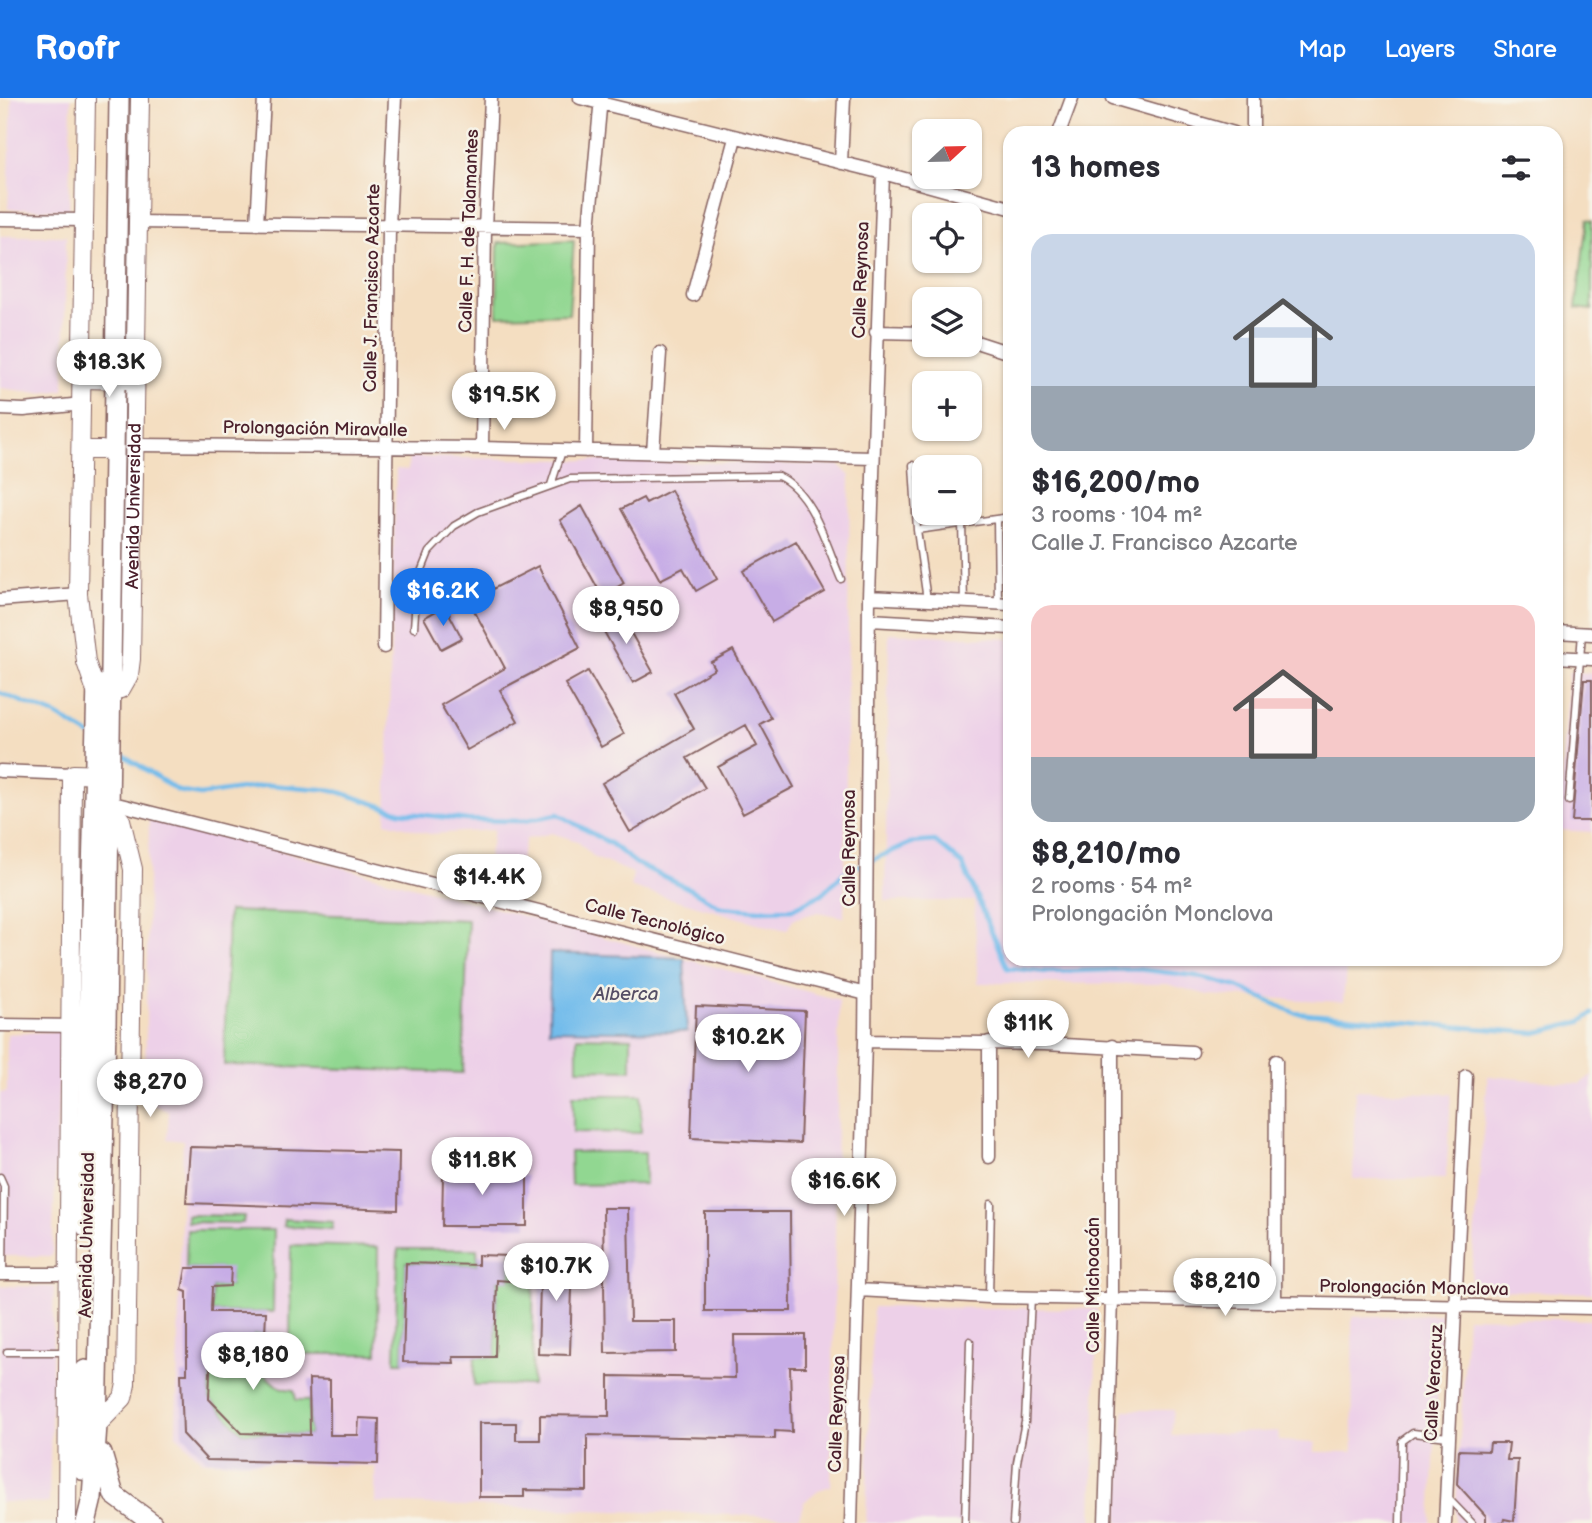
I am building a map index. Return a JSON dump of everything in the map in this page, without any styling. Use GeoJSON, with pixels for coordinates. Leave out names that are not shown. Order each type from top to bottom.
{"type":"FeatureCollection","features":[{"type":"Feature","properties":{"kind":"main road","name":"Avenida Universidad"},"geometry":{"type":"LineString","coordinates":[[85,1523],[88,1026],[103,767],[108,380],[106,98]]}},
{"type":"Feature","properties":{"kind":"main road","name":"Avenida Universidad"},"geometry":{"type":"LineString","coordinates":[[104,694],[102,450],[108,380],[119,98]]}},
{"type":"Feature","properties":{"kind":"main road","name":"Avenida Universidad"},"geometry":{"type":"LineString","coordinates":[[85,1523],[93,1485],[97,1425],[85,1271],[116,1127],[88,1026],[110,805],[103,767]]}},
{"type":"Feature","properties":{"kind":"main road"},"geometry":{"type":"LineString","coordinates":[[97,1425],[108,1480],[114,1495],[152,1523]]}},
{"type":"Feature","properties":{"kind":"street","name":"Avenida Universidad"},"geometry":{"type":"LineString","coordinates":[[86,98],[78,594],[86,662],[104,694],[121,689],[129,675],[131,659],[140,98]]}},
{"type":"Feature","properties":{"kind":"street"},"geometry":{"type":"LineString","coordinates":[[257,224],[264,98]]}},
{"type":"Feature","properties":{"kind":"street","name":"Calle J. Francisco Azcarte"},"geometry":{"type":"LineString","coordinates":[[384,647],[389,226],[395,98]]}},
{"type":"Feature","properties":{"kind":"street","name":"Calle F. H. de Talamantes"},"geometry":{"type":"LineString","coordinates":[[482,448],[485,228],[491,98]]}},
{"type":"Feature","properties":{"kind":"street"},"geometry":{"type":"LineString","coordinates":[[580,98],[601,101],[734,138],[883,173],[1003,206]]}},
{"type":"Feature","properties":{"kind":"street"},"geometry":{"type":"LineString","coordinates":[[841,163],[844,98]]}},
{"type":"Feature","properties":{"kind":"street"},"geometry":{"type":"LineString","coordinates":[[1062,126],[1072,98]]}},
{"type":"Feature","properties":{"kind":"street"},"geometry":{"type":"LineString","coordinates":[[1113,98],[1210,126]]}},
{"type":"Feature","properties":{"kind":"street"},"geometry":{"type":"LineString","coordinates":[[1253,98],[1253,126]]}},
{"type":"Feature","properties":{"kind":"street"},"geometry":{"type":"LineString","coordinates":[[586,451],[589,228],[601,101]]}},
{"type":"Feature","properties":{"kind":"street"},"geometry":{"type":"LineString","coordinates":[[693,295],[734,138]]}},
{"type":"Feature","properties":{"kind":"street","name":"Calle Reynosa"},"geometry":{"type":"LineString","coordinates":[[851,1523],[866,994],[865,830],[869,597],[883,173]]}},
{"type":"Feature","properties":{"kind":"street"},"geometry":{"type":"LineString","coordinates":[[0,219],[85,219]]}},
{"type":"Feature","properties":{"kind":"street"},"geometry":{"type":"LineString","coordinates":[[138,222],[589,228]]}},
{"type":"Feature","properties":{"kind":"street"},"geometry":{"type":"LineString","coordinates":[[876,332],[912,333]]}},
{"type":"Feature","properties":{"kind":"street"},"geometry":{"type":"LineString","coordinates":[[982,344],[1003,351]]}},
{"type":"Feature","properties":{"kind":"street"},"geometry":{"type":"LineString","coordinates":[[653,452],[660,353]]}},
{"type":"Feature","properties":{"kind":"street"},"geometry":{"type":"LineString","coordinates":[[82,379],[137,380]]}},
{"type":"Feature","properties":{"kind":"street"},"geometry":{"type":"LineString","coordinates":[[0,409],[23,410],[82,404]]}},
{"type":"Feature","properties":{"kind":"street","name":"Prolongación Miravalle"},"geometry":{"type":"LineString","coordinates":[[135,445],[482,448],[873,458]]}},
{"type":"Feature","properties":{"kind":"street"},"geometry":{"type":"LineString","coordinates":[[80,450],[102,450]]}},
{"type":"Feature","properties":{"kind":"street"},"geometry":{"type":"LineString","coordinates":[[0,600],[78,594]]}},
{"type":"Feature","properties":{"kind":"street"},"geometry":{"type":"LineString","coordinates":[[869,597],[1003,603]]}},
{"type":"Feature","properties":{"kind":"street"},"geometry":{"type":"LineString","coordinates":[[870,620],[1003,628]]}},
{"type":"Feature","properties":{"kind":"street"},"geometry":{"type":"LineString","coordinates":[[1563,632],[1587,634]]}},
{"type":"Feature","properties":{"kind":"street"},"geometry":{"type":"LineString","coordinates":[[1563,657],[1585,659]]}},
{"type":"Feature","properties":{"kind":"street"},"geometry":{"type":"LineString","coordinates":[[0,771],[73,774],[103,767]]}},
{"type":"Feature","properties":{"kind":"street","name":"Avenida Universidad"},"geometry":{"type":"LineString","coordinates":[[73,774],[88,1026]]}},
{"type":"Feature","properties":{"kind":"street","name":"Avenida Universidad"},"geometry":{"type":"LineString","coordinates":[[97,1425],[118,1404],[126,1384],[116,1127],[133,869],[121,820],[110,805]]}},
{"type":"Feature","properties":{"kind":"street","name":"Calle Tecnológico"},"geometry":{"type":"LineString","coordinates":[[110,805],[866,994]]}},
{"type":"Feature","properties":{"kind":"street"},"geometry":{"type":"LineString","coordinates":[[0,1025],[88,1026]]}},
{"type":"Feature","properties":{"kind":"street"},"geometry":{"type":"LineString","coordinates":[[865,1041],[1112,1046],[1192,1052]]}},
{"type":"Feature","properties":{"kind":"street"},"geometry":{"type":"LineString","coordinates":[[989,1042],[989,1157]]}},
{"type":"Feature","properties":{"kind":"street","name":"Calle Michoacán"},"geometry":{"type":"LineString","coordinates":[[1105,1523],[1112,1298],[1112,1046]]}},
{"type":"Feature","properties":{"kind":"street"},"geometry":{"type":"LineString","coordinates":[[1275,1303],[1276,1061]]}},
{"type":"Feature","properties":{"kind":"street","name":"Calle Veracruz"},"geometry":{"type":"LineString","coordinates":[[1445,1523],[1466,1076]]}},
{"type":"Feature","properties":{"kind":"street","name":"Avenida Universidad"},"geometry":{"type":"LineString","coordinates":[[67,1523],[69,1352],[85,1271]]}},
{"type":"Feature","properties":{"kind":"street"},"geometry":{"type":"LineString","coordinates":[[1,1273],[85,1271]]}},
{"type":"Feature","properties":{"kind":"street","name":"Prolongación Monclova"},"geometry":{"type":"LineString","coordinates":[[858,1290],[989,1297],[1591,1306]]}},
{"type":"Feature","properties":{"kind":"lane"},"geometry":{"type":"LineString","coordinates":[[551,485],[562,450]]}},
{"type":"Feature","properties":{"kind":"lane"},"geometry":{"type":"LineString","coordinates":[[414,628],[417,582],[429,552],[454,526],[489,508],[551,485],[588,477],[778,476],[792,482],[802,494],[841,579]]}},
{"type":"Feature","properties":{"kind":"lane"},"geometry":{"type":"LineString","coordinates":[[982,521],[1003,518]]}},
{"type":"Feature","properties":{"kind":"lane"},"geometry":{"type":"LineString","coordinates":[[997,519],[1003,591]]}},
{"type":"Feature","properties":{"kind":"lane"},"geometry":{"type":"LineString","coordinates":[[917,525],[927,600]]}},
{"type":"Feature","properties":{"kind":"lane"},"geometry":{"type":"LineString","coordinates":[[917,530],[949,525]]}},
{"type":"Feature","properties":{"kind":"lane"},"geometry":{"type":"LineString","coordinates":[[962,525],[964,602]]}},
{"type":"Feature","properties":{"kind":"lane"},"geometry":{"type":"LineString","coordinates":[[1569,802],[1587,634]]}},
{"type":"Feature","properties":{"kind":"lane"},"geometry":{"type":"LineString","coordinates":[[0,1177],[5,1186],[1,1273]]}},
{"type":"Feature","properties":{"kind":"lane"},"geometry":{"type":"LineString","coordinates":[[989,1297],[991,1205]]}},
{"type":"Feature","properties":{"kind":"lane"},"geometry":{"type":"LineString","coordinates":[[1013,1523],[1017,1462],[1025,1422],[1031,1297]]}},
{"type":"Feature","properties":{"kind":"lane"},"geometry":{"type":"LineString","coordinates":[[965,1523],[970,1341]]}},
{"type":"Feature","properties":{"kind":"lane"},"geometry":{"type":"LineString","coordinates":[[6,1352],[69,1352]]}},
{"type":"Feature","properties":{"kind":"lane"},"geometry":{"type":"LineString","coordinates":[[1400,1523],[1402,1441],[1413,1433],[1448,1437]]}},
{"type":"Feature","properties":{"kind":"lane"},"geometry":{"type":"LineString","coordinates":[[1445,1495],[1472,1523]]}},
{"type":"Feature","properties":{"kind":"shaded area"},"geometry":{"type":"Polygon","coordinates":[[[12,98],[71,98],[69,210],[8,209],[12,98]]]}},
{"type":"Feature","properties":{"kind":"shaded area"},"geometry":{"type":"Polygon","coordinates":[[[0,236],[66,236],[64,390],[40,393],[0,388],[0,236]]]}},
{"type":"Feature","properties":{"kind":"shaded area"},"geometry":{"type":"Polygon","coordinates":[[[409,457],[839,465],[850,476],[844,917],[818,912],[793,919],[787,930],[631,887],[633,873],[595,858],[577,841],[552,833],[526,839],[510,895],[481,892],[494,830],[430,834],[386,822],[396,469],[408,470],[409,457]]]}},
{"type":"Feature","properties":{"kind":"shaded area"},"geometry":{"type":"Polygon","coordinates":[[[889,633],[1003,639],[1003,966],[1346,966],[1343,1002],[1208,995],[1167,984],[978,983],[974,901],[885,901],[889,633]]]}},
{"type":"Feature","properties":{"kind":"shaded area"},"geometry":{"type":"Polygon","coordinates":[[[1569,672],[1592,673],[1592,832],[1563,830],[1563,767],[1569,672]]]}},
{"type":"Feature","properties":{"kind":"shaded area"},"geometry":{"type":"Polygon","coordinates":[[[149,816],[839,1000],[831,1486],[818,1490],[804,1502],[799,1517],[375,1503],[375,1466],[203,1461],[176,1435],[183,1141],[167,1139],[169,1112],[145,1100],[149,816]]]}},
{"type":"Feature","properties":{"kind":"shaded area"},"geometry":{"type":"Polygon","coordinates":[[[61,1031],[52,1256],[0,1256],[0,1093],[7,1092],[7,1034],[61,1031]]]}},
{"type":"Feature","properties":{"kind":"shaded area"},"geometry":{"type":"Polygon","coordinates":[[[1592,1075],[1592,1293],[1470,1289],[1488,1076],[1580,1084],[1592,1075]]]}},
{"type":"Feature","properties":{"kind":"shaded area"},"geometry":{"type":"Polygon","coordinates":[[[1355,1090],[1451,1094],[1446,1179],[1353,1179],[1355,1090]]]}},
{"type":"Feature","properties":{"kind":"shaded area"},"geometry":{"type":"Polygon","coordinates":[[[0,1286],[54,1287],[49,1503],[0,1502],[0,1286]]]}},
{"type":"Feature","properties":{"kind":"shaded area"},"geometry":{"type":"Polygon","coordinates":[[[873,1307],[1097,1309],[1092,1523],[866,1523],[873,1307]]]}},
{"type":"Feature","properties":{"kind":"shaded area"},"geometry":{"type":"Polygon","coordinates":[[[1441,1314],[1431,1523],[1118,1523],[1124,1410],[1174,1410],[1171,1436],[1278,1431],[1279,1441],[1316,1443],[1314,1452],[1353,1452],[1352,1317],[1441,1314]]]}},
{"type":"Feature","properties":{"kind":"shaded area"},"geometry":{"type":"Polygon","coordinates":[[[1467,1317],[1592,1320],[1592,1523],[1455,1523],[1467,1317]]]}},
{"type":"Feature","properties":{"kind":"green space"},"geometry":{"type":"Polygon","coordinates":[[[1587,220],[1592,221],[1592,310],[1576,308],[1587,220]]]}},
{"type":"Feature","properties":{"kind":"green space"},"geometry":{"type":"Polygon","coordinates":[[[574,240],[569,314],[497,316],[498,243],[574,240]]]}},
{"type":"Feature","properties":{"kind":"green space"},"geometry":{"type":"Polygon","coordinates":[[[228,911],[468,920],[463,1073],[224,1065],[228,911]]]}},
{"type":"Feature","properties":{"kind":"green space"},"geometry":{"type":"Polygon","coordinates":[[[577,1037],[631,1038],[631,1070],[577,1069],[577,1037]]]}},
{"type":"Feature","properties":{"kind":"green space"},"geometry":{"type":"Polygon","coordinates":[[[573,1095],[641,1095],[641,1133],[573,1132],[573,1095]]]}},
{"type":"Feature","properties":{"kind":"green space"},"geometry":{"type":"Polygon","coordinates":[[[570,1152],[645,1152],[645,1184],[571,1185],[570,1152]]]}},
{"type":"Feature","properties":{"kind":"green space"},"geometry":{"type":"Polygon","coordinates":[[[187,1215],[244,1216],[243,1223],[187,1222],[187,1215]]]}},
{"type":"Feature","properties":{"kind":"green space"},"geometry":{"type":"Polygon","coordinates":[[[284,1219],[333,1222],[332,1229],[283,1226],[284,1219]]]}},
{"type":"Feature","properties":{"kind":"green space"},"geometry":{"type":"Polygon","coordinates":[[[187,1230],[274,1230],[273,1312],[211,1312],[212,1287],[230,1286],[230,1269],[186,1268],[187,1230]]]}},
{"type":"Feature","properties":{"kind":"green space"},"geometry":{"type":"Polygon","coordinates":[[[291,1245],[378,1247],[377,1354],[290,1354],[291,1245]]]}},
{"type":"Feature","properties":{"kind":"green space"},"geometry":{"type":"Polygon","coordinates":[[[398,1249],[477,1249],[478,1265],[406,1263],[403,1362],[395,1362],[398,1249]]]}},
{"type":"Feature","properties":{"kind":"green space"},"geometry":{"type":"Polygon","coordinates":[[[511,1251],[534,1253],[532,1385],[474,1385],[475,1357],[495,1357],[497,1280],[510,1280],[511,1251]]]}},
{"type":"Feature","properties":{"kind":"green space"},"geometry":{"type":"Polygon","coordinates":[[[211,1332],[222,1347],[252,1347],[253,1334],[265,1334],[265,1349],[255,1354],[258,1361],[269,1379],[280,1387],[294,1390],[296,1400],[309,1400],[310,1435],[242,1433],[209,1399],[211,1332]]]}},
{"type":"Feature","properties":{"kind":"water","name":"Alberca"},"geometry":{"type":"Polygon","coordinates":[[[550,953],[684,958],[687,1032],[549,1030],[550,953]]]}},
{"type":"Feature","properties":{"kind":"building"},"geometry":{"type":"Polygon","coordinates":[[[671,490],[717,579],[696,591],[683,568],[660,580],[621,509],[643,498],[646,503],[671,490]]]}},
{"type":"Feature","properties":{"kind":"building"},"geometry":{"type":"Polygon","coordinates":[[[582,506],[624,583],[602,596],[560,520],[582,506]]]}},
{"type":"Feature","properties":{"kind":"building"},"geometry":{"type":"Polygon","coordinates":[[[796,541],[825,592],[772,622],[743,571],[796,541]]]}},
{"type":"Feature","properties":{"kind":"building"},"geometry":{"type":"Polygon","coordinates":[[[538,566],[580,648],[500,690],[518,721],[467,750],[441,705],[505,668],[469,601],[538,566]]]}},
{"type":"Feature","properties":{"kind":"building"},"geometry":{"type":"Polygon","coordinates":[[[445,606],[462,638],[441,649],[424,618],[445,606]]]}},
{"type":"Feature","properties":{"kind":"building"},"geometry":{"type":"Polygon","coordinates":[[[618,610],[653,672],[633,683],[598,621],[618,610]]]}},
{"type":"Feature","properties":{"kind":"building"},"geometry":{"type":"Polygon","coordinates":[[[733,650],[771,718],[760,724],[794,787],[743,814],[718,767],[757,746],[746,725],[687,758],[705,788],[630,832],[602,783],[694,729],[674,693],[715,669],[711,662],[733,650]]]}},
{"type":"Feature","properties":{"kind":"building"},"geometry":{"type":"Polygon","coordinates":[[[588,671],[624,734],[601,747],[565,684],[588,671]]]}},
{"type":"Feature","properties":{"kind":"building"},"geometry":{"type":"Polygon","coordinates":[[[1584,680],[1592,680],[1592,821],[1572,821],[1584,680]]]}},
{"type":"Feature","properties":{"kind":"building"},"geometry":{"type":"Polygon","coordinates":[[[696,1006],[805,1011],[800,1143],[691,1138],[696,1006]]]}},
{"type":"Feature","properties":{"kind":"building"},"geometry":{"type":"Polygon","coordinates":[[[190,1147],[399,1152],[398,1210],[186,1203],[190,1147]]]}},
{"type":"Feature","properties":{"kind":"building"},"geometry":{"type":"Polygon","coordinates":[[[448,1149],[465,1149],[465,1176],[527,1176],[527,1226],[442,1226],[443,1175],[448,1176],[448,1149]]]}},
{"type":"Feature","properties":{"kind":"building"},"geometry":{"type":"Polygon","coordinates":[[[603,1208],[628,1208],[630,1321],[676,1321],[676,1352],[605,1353],[603,1208]]]}},
{"type":"Feature","properties":{"kind":"building"},"geometry":{"type":"Polygon","coordinates":[[[705,1212],[790,1212],[791,1311],[705,1311],[705,1212]]]}},
{"type":"Feature","properties":{"kind":"building"},"geometry":{"type":"Polygon","coordinates":[[[541,1250],[573,1251],[570,1355],[538,1354],[541,1250]]]}},
{"type":"Feature","properties":{"kind":"building"},"geometry":{"type":"Polygon","coordinates":[[[478,1255],[510,1256],[510,1281],[497,1280],[495,1357],[453,1357],[454,1363],[403,1362],[406,1263],[478,1265],[478,1255]]]}},
{"type":"Feature","properties":{"kind":"building"},"geometry":{"type":"Polygon","coordinates":[[[186,1268],[231,1268],[230,1286],[212,1287],[211,1312],[266,1312],[265,1334],[253,1334],[252,1347],[211,1347],[209,1399],[242,1433],[310,1435],[309,1379],[330,1380],[330,1435],[358,1435],[359,1418],[379,1419],[378,1464],[207,1460],[183,1434],[181,1374],[187,1374],[187,1292],[182,1290],[186,1268]]]}},
{"type":"Feature","properties":{"kind":"building"},"geometry":{"type":"Polygon","coordinates":[[[734,1335],[805,1335],[805,1367],[790,1367],[792,1432],[775,1431],[775,1439],[587,1435],[587,1491],[524,1490],[524,1497],[479,1497],[479,1423],[516,1423],[516,1440],[540,1440],[540,1415],[609,1416],[609,1376],[735,1378],[734,1335]]]}},
{"type":"Feature","properties":{"kind":"building"},"geometry":{"type":"Polygon","coordinates":[[[1490,1443],[1509,1443],[1507,1460],[1518,1460],[1514,1521],[1504,1519],[1503,1523],[1486,1523],[1486,1516],[1457,1484],[1459,1450],[1489,1451],[1490,1443]]]}},
{"type":"Feature","properties":{"kind":"waterway"},"geometry":{"type":"LineString","coordinates":[[0,693],[56,715],[91,736]]}},
{"type":"Feature","properties":{"kind":"waterway"},"geometry":{"type":"LineString","coordinates":[[117,751],[178,791],[200,795],[269,785],[333,790],[400,812],[467,820],[523,821],[558,814],[611,844],[637,864],[721,907],[792,909],[822,894],[845,872],[911,843],[935,841],[963,865],[1003,959]]}},
{"type":"Feature","properties":{"kind":"waterway"},"geometry":{"type":"LineString","coordinates":[[1006,966],[1047,972],[1137,969],[1196,976],[1238,987],[1295,1013],[1535,1033],[1581,1022],[1592,1014]]}}]}
